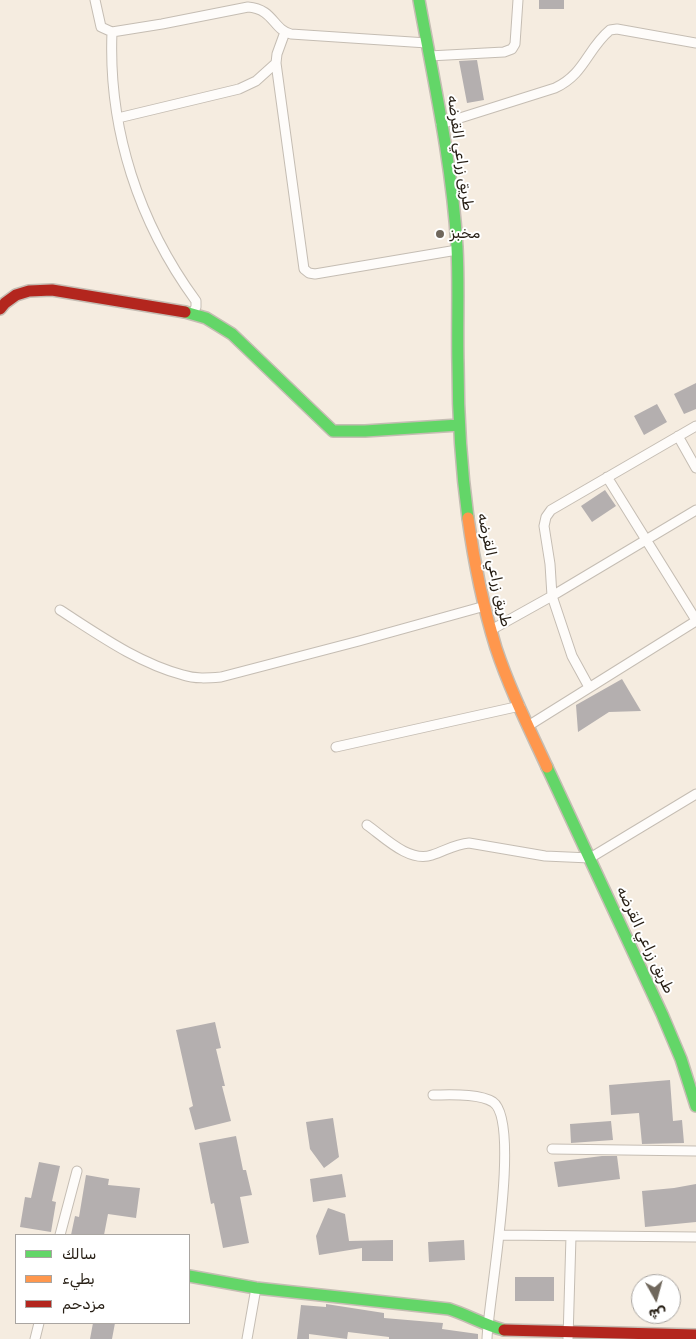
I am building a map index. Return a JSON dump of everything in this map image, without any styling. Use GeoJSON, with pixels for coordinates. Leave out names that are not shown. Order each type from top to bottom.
{"type":"FeatureCollection","features":[{"type":"Feature","properties":{"kind":"main road","name":"طريق زراعي القرضه"},"geometry":{"type":"LineString","coordinates":[[419,0],[441,124],[457,250],[459,425],[465,501],[472,552],[491,630],[501,662],[528,726],[656,998],[696,1106]]}},
{"type":"Feature","properties":{"kind":"main road"},"geometry":{"type":"LineString","coordinates":[[0,309],[10,298],[20,292],[52,290],[193,313],[206,318],[232,334],[333,431],[365,431],[459,425]]}},
{"type":"Feature","properties":{"kind":"main road"},"geometry":{"type":"LineString","coordinates":[[190,1276],[256,1288],[449,1309],[468,1315],[488,1326],[509,1332],[568,1336],[696,1335]]}},
{"type":"Feature","properties":{"kind":"street"},"geometry":{"type":"LineString","coordinates":[[95,0],[101,27],[112,32],[248,7],[258,8],[266,12],[285,32],[298,35],[427,43]]}},
{"type":"Feature","properties":{"kind":"street"},"geometry":{"type":"LineString","coordinates":[[429,56],[504,52],[512,49],[515,44],[518,0]]}},
{"type":"Feature","properties":{"kind":"street"},"geometry":{"type":"LineString","coordinates":[[441,124],[556,88],[568,82],[610,30],[617,29],[696,43]]}},
{"type":"Feature","properties":{"kind":"street"},"geometry":{"type":"LineString","coordinates":[[112,32],[111,68],[118,118],[128,164],[144,211],[171,265],[196,301],[193,313]]}},
{"type":"Feature","properties":{"kind":"street"},"geometry":{"type":"LineString","coordinates":[[285,32],[277,54],[276,63],[306,271],[312,274],[320,273],[457,250]]}},
{"type":"Feature","properties":{"kind":"street"},"geometry":{"type":"LineString","coordinates":[[118,118],[239,89],[256,82],[276,63]]}},
{"type":"Feature","properties":{"kind":"street"},"geometry":{"type":"LineString","coordinates":[[589,687],[572,656],[552,596],[550,564],[544,526],[546,517],[551,510],[696,426]]}},
{"type":"Feature","properties":{"kind":"street"},"geometry":{"type":"LineString","coordinates":[[678,436],[696,468]]}},
{"type":"Feature","properties":{"kind":"street"},"geometry":{"type":"LineString","coordinates":[[528,726],[696,620],[606,477]]}},
{"type":"Feature","properties":{"kind":"street"},"geometry":{"type":"LineString","coordinates":[[491,630],[696,510]]}},
{"type":"Feature","properties":{"kind":"street"},"geometry":{"type":"LineString","coordinates":[[60,610],[120,649],[183,676],[203,678],[221,677],[485,606]]}},
{"type":"Feature","properties":{"kind":"street"},"geometry":{"type":"LineString","coordinates":[[336,747],[520,706]]}},
{"type":"Feature","properties":{"kind":"street"},"geometry":{"type":"LineString","coordinates":[[367,825],[404,851],[424,857],[460,844],[469,843],[545,856],[590,858],[696,794]]}},
{"type":"Feature","properties":{"kind":"street"},"geometry":{"type":"LineString","coordinates":[[433,1095],[481,1098],[493,1102],[500,1110],[503,1122],[504,1172],[488,1339]]}},
{"type":"Feature","properties":{"kind":"street"},"geometry":{"type":"LineString","coordinates":[[552,1150],[696,1151]]}},
{"type":"Feature","properties":{"kind":"street"},"geometry":{"type":"LineString","coordinates":[[60,1234],[77,1170]]}},
{"type":"Feature","properties":{"kind":"street"},"geometry":{"type":"LineString","coordinates":[[499,1235],[696,1237]]}},
{"type":"Feature","properties":{"kind":"street"},"geometry":{"type":"LineString","coordinates":[[568,1336],[571,1236]]}},
{"type":"Feature","properties":{"kind":"street"},"geometry":{"type":"LineString","coordinates":[[247,1339],[256,1288]]}},
{"type":"Feature","properties":{"kind":"street"},"geometry":{"type":"LineString","coordinates":[[35,1339],[39,1324]]}},
{"type":"Feature","properties":{"kind":"building"},"geometry":{"type":"Polygon","coordinates":[[[539,0],[564,0],[564,9],[539,9],[539,0]]]}},
{"type":"Feature","properties":{"kind":"building"},"geometry":{"type":"Polygon","coordinates":[[[477,60],[484,100],[467,103],[459,61],[477,60]]]}},
{"type":"Feature","properties":{"kind":"building"},"geometry":{"type":"Polygon","coordinates":[[[696,383],[696,409],[684,414],[674,394],[696,383]]]}},
{"type":"Feature","properties":{"kind":"building"},"geometry":{"type":"Polygon","coordinates":[[[657,404],[667,422],[644,435],[634,416],[657,404]]]}},
{"type":"Feature","properties":{"kind":"building"},"geometry":{"type":"Polygon","coordinates":[[[605,490],[616,506],[592,522],[581,506],[605,490]]]}},
{"type":"Feature","properties":{"kind":"building"},"geometry":{"type":"Polygon","coordinates":[[[622,679],[641,711],[609,712],[578,732],[576,705],[622,679]]]}},
{"type":"Feature","properties":{"kind":"building"},"geometry":{"type":"Polygon","coordinates":[[[215,1022],[221,1048],[216,1049],[225,1086],[222,1086],[231,1121],[195,1130],[189,1108],[193,1106],[176,1030],[215,1022]]]}},
{"type":"Feature","properties":{"kind":"building"},"geometry":{"type":"Polygon","coordinates":[[[670,1080],[673,1121],[682,1120],[684,1143],[642,1144],[639,1113],[611,1115],[609,1085],[670,1080]]]}},
{"type":"Feature","properties":{"kind":"building"},"geometry":{"type":"Polygon","coordinates":[[[333,1118],[339,1157],[324,1168],[310,1149],[306,1122],[333,1118]]]}},
{"type":"Feature","properties":{"kind":"building"},"geometry":{"type":"Polygon","coordinates":[[[611,1121],[613,1140],[571,1143],[570,1124],[611,1121]]]}},
{"type":"Feature","properties":{"kind":"building"},"geometry":{"type":"Polygon","coordinates":[[[236,1136],[243,1170],[246,1170],[252,1195],[240,1197],[249,1243],[223,1248],[214,1203],[211,1204],[199,1143],[236,1136]]]}},
{"type":"Feature","properties":{"kind":"building"},"geometry":{"type":"Polygon","coordinates":[[[617,1156],[620,1179],[558,1187],[554,1162],[617,1156]]]}},
{"type":"Feature","properties":{"kind":"building"},"geometry":{"type":"Polygon","coordinates":[[[39,1162],[60,1166],[52,1201],[56,1202],[51,1232],[20,1227],[25,1197],[31,1198],[39,1162]]]}},
{"type":"Feature","properties":{"kind":"building"},"geometry":{"type":"Polygon","coordinates":[[[342,1174],[346,1197],[313,1202],[310,1179],[342,1174]]]}},
{"type":"Feature","properties":{"kind":"building"},"geometry":{"type":"Polygon","coordinates":[[[86,1175],[109,1179],[108,1185],[140,1188],[136,1218],[108,1214],[104,1234],[71,1234],[75,1216],[79,1217],[86,1175]]]}},
{"type":"Feature","properties":{"kind":"building"},"geometry":{"type":"Polygon","coordinates":[[[696,1184],[696,1222],[645,1227],[642,1191],[696,1184]]]}},
{"type":"Feature","properties":{"kind":"building"},"geometry":{"type":"Polygon","coordinates":[[[328,1208],[345,1214],[349,1241],[393,1240],[393,1261],[362,1261],[362,1248],[319,1255],[316,1236],[328,1208]]]}},
{"type":"Feature","properties":{"kind":"building"},"geometry":{"type":"Polygon","coordinates":[[[464,1240],[465,1260],[429,1262],[428,1242],[464,1240]]]}},
{"type":"Feature","properties":{"kind":"building"},"geometry":{"type":"Polygon","coordinates":[[[515,1277],[554,1277],[554,1301],[515,1301],[515,1277]]]}},
{"type":"Feature","properties":{"kind":"building"},"geometry":{"type":"Polygon","coordinates":[[[326,1304],[384,1313],[384,1318],[443,1323],[442,1329],[478,1334],[478,1339],[389,1339],[389,1337],[348,1332],[347,1339],[309,1334],[309,1339],[297,1339],[301,1305],[326,1307],[326,1304]]]}},
{"type":"Feature","properties":{"kind":"building"},"geometry":{"type":"Polygon","coordinates":[[[93,1324],[115,1324],[112,1339],[90,1339],[93,1324]]]}},
{"type":"Feature","properties":{"kind":"traffic: fast"},"geometry":{"type":"LineString","coordinates":[[419,0],[442,123],[455,216],[458,262],[459,422],[468,518]]}},
{"type":"Feature","properties":{"kind":"traffic: fast"},"geometry":{"type":"LineString","coordinates":[[185,312],[206,318],[232,334],[333,431],[365,431],[459,425]]}},
{"type":"Feature","properties":{"kind":"traffic: fast"},"geometry":{"type":"LineString","coordinates":[[547,767],[662,1014],[681,1059],[696,1106]]}},
{"type":"Feature","properties":{"kind":"traffic: fast"},"geometry":{"type":"LineString","coordinates":[[190,1276],[256,1288],[449,1309],[504,1330]]}},
{"type":"Feature","properties":{"kind":"traffic: slow"},"geometry":{"type":"LineString","coordinates":[[468,518],[479,584],[501,664],[547,767]]}},
{"type":"Feature","properties":{"kind":"traffic: jam"},"geometry":{"type":"LineString","coordinates":[[0,309],[16,295],[29,291],[52,290],[185,312]]}},
{"type":"Feature","properties":{"kind":"traffic: jam"},"geometry":{"type":"LineString","coordinates":[[504,1330],[696,1335]]}},
{"type":"Feature","properties":{"kind":"place","name":"مخبز"},"geometry":{"type":"Point","coordinates":[440,234]}}]}
